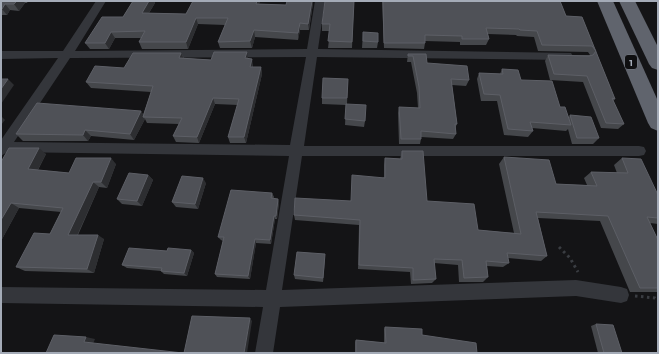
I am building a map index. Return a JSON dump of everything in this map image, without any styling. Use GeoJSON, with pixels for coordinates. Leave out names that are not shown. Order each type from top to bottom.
{"type":"FeatureCollection","features":[{"type":"Feature","properties":{"kind":"highway","name":"1"},"geometry":{"type":"LineString","coordinates":[[605,1],[658,123]]}},
{"type":"Feature","properties":{"kind":"highway","name":"1"},"geometry":{"type":"LineString","coordinates":[[627,1],[658,64]]}},
{"type":"Feature","properties":{"kind":"street"},"geometry":{"type":"LineString","coordinates":[[2,148],[67,54],[101,1]]}},
{"type":"Feature","properties":{"kind":"street"},"geometry":{"type":"LineString","coordinates":[[264,353],[274,299],[320,1]]}},
{"type":"Feature","properties":{"kind":"street"},"geometry":{"type":"LineString","coordinates":[[1,55],[311,53],[576,56]]}},
{"type":"Feature","properties":{"kind":"street"},"geometry":{"type":"LineString","coordinates":[[2,148],[297,151],[639,151]]}},
{"type":"Feature","properties":{"kind":"street"},"geometry":{"type":"LineString","coordinates":[[1,295],[274,299],[576,288],[621,295]]}},
{"type":"Feature","properties":{"kind":"path"},"geometry":{"type":"LineString","coordinates":[[559,247],[570,258],[579,273],[576,288]]}},
{"type":"Feature","properties":{"kind":"path"},"geometry":{"type":"LineString","coordinates":[[621,295],[655,298],[658,300]]}},
{"type":"Feature","properties":{"kind":"building"},"geometry":{"type":"Polygon","coordinates":[[[1,1],[17,1],[14,4],[5,4],[1,9],[1,1]]]}},
{"type":"Feature","properties":{"kind":"building"},"geometry":{"type":"Polygon","coordinates":[[[133,1],[149,1],[142,13],[186,14],[193,1],[257,1],[256,4],[286,5],[287,1],[312,1],[308,24],[300,23],[298,33],[254,30],[250,41],[218,42],[228,18],[196,18],[186,42],[139,42],[145,31],[111,32],[105,43],[85,43],[102,17],[123,17],[133,1]]]}},
{"type":"Feature","properties":{"kind":"building"},"geometry":{"type":"Polygon","coordinates":[[[325,1],[354,1],[352,42],[328,41],[330,24],[322,24],[325,1]]]}},
{"type":"Feature","properties":{"kind":"building"},"geometry":{"type":"Polygon","coordinates":[[[383,1],[560,1],[566,16],[582,17],[595,50],[592,46],[542,45],[537,31],[519,29],[486,28],[489,39],[462,39],[462,36],[425,35],[425,43],[384,43],[383,1]]]}},
{"type":"Feature","properties":{"kind":"building"},"geometry":{"type":"Polygon","coordinates":[[[363,32],[378,33],[378,42],[363,41],[363,32]]]}},
{"type":"Feature","properties":{"kind":"building"},"geometry":{"type":"Polygon","coordinates":[[[596,51],[615,99],[612,98],[624,124],[606,123],[587,76],[554,74],[548,55],[589,56],[593,55],[596,51]]]}},
{"type":"Feature","properties":{"kind":"building"},"geometry":{"type":"Polygon","coordinates":[[[214,52],[247,52],[245,58],[252,59],[250,67],[261,67],[244,137],[228,137],[239,99],[213,98],[197,137],[173,136],[182,118],[143,117],[153,86],[86,82],[95,66],[124,68],[133,53],[181,53],[179,58],[211,60],[214,52]]]}},
{"type":"Feature","properties":{"kind":"building"},"geometry":{"type":"Polygon","coordinates":[[[408,54],[426,54],[427,63],[467,66],[469,80],[451,79],[457,124],[455,124],[456,134],[421,131],[421,139],[401,139],[399,107],[420,108],[419,87],[413,56],[408,56],[408,54]]]}},
{"type":"Feature","properties":{"kind":"building"},"geometry":{"type":"Polygon","coordinates":[[[502,69],[518,70],[521,80],[552,81],[560,107],[565,107],[571,125],[530,122],[533,131],[508,129],[500,95],[484,94],[479,73],[503,74],[502,69]]]}},
{"type":"Feature","properties":{"kind":"building"},"geometry":{"type":"Polygon","coordinates":[[[323,78],[348,79],[347,98],[322,98],[323,78]]]}},
{"type":"Feature","properties":{"kind":"building"},"geometry":{"type":"Polygon","coordinates":[[[1,79],[8,79],[1,89],[1,79]]]}},
{"type":"Feature","properties":{"kind":"building"},"geometry":{"type":"Polygon","coordinates":[[[37,103],[141,111],[130,134],[85,130],[83,135],[16,134],[37,103]]]}},
{"type":"Feature","properties":{"kind":"building"},"geometry":{"type":"Polygon","coordinates":[[[346,104],[366,105],[365,121],[345,119],[346,104]]]}},
{"type":"Feature","properties":{"kind":"building"},"geometry":{"type":"Polygon","coordinates":[[[570,115],[591,117],[599,138],[577,138],[570,115]]]}},
{"type":"Feature","properties":{"kind":"building"},"geometry":{"type":"Polygon","coordinates":[[[9,148],[39,148],[28,169],[69,173],[76,158],[111,158],[101,182],[93,182],[68,235],[98,235],[87,269],[16,267],[34,233],[50,234],[63,208],[11,203],[1,220],[1,162],[9,148]]]}},
{"type":"Feature","properties":{"kind":"building"},"geometry":{"type":"Polygon","coordinates":[[[402,151],[423,151],[427,201],[474,204],[478,230],[521,234],[504,157],[549,160],[556,184],[597,186],[591,172],[628,173],[622,158],[641,159],[658,195],[658,218],[647,217],[658,240],[658,288],[640,288],[608,216],[536,212],[547,256],[507,253],[509,263],[486,261],[488,277],[464,278],[462,260],[434,259],[436,279],[413,280],[413,268],[359,265],[360,220],[294,215],[295,198],[351,201],[352,175],[385,178],[385,158],[402,159],[402,151]]]}},
{"type":"Feature","properties":{"kind":"building"},"geometry":{"type":"Polygon","coordinates":[[[129,173],[148,175],[137,201],[117,199],[129,173]]]}},
{"type":"Feature","properties":{"kind":"building"},"geometry":{"type":"Polygon","coordinates":[[[182,176],[203,178],[195,204],[172,202],[182,176]]]}},
{"type":"Feature","properties":{"kind":"building"},"geometry":{"type":"Polygon","coordinates":[[[231,190],[272,193],[271,198],[278,199],[276,216],[274,216],[270,240],[255,239],[248,276],[215,274],[224,237],[218,237],[231,190]]]}},
{"type":"Feature","properties":{"kind":"building"},"geometry":{"type":"Polygon","coordinates":[[[129,248],[167,251],[168,248],[191,250],[184,273],[161,271],[162,268],[122,265],[129,248]]]}},
{"type":"Feature","properties":{"kind":"building"},"geometry":{"type":"Polygon","coordinates":[[[297,252],[325,254],[323,278],[294,275],[297,252]]]}},
{"type":"Feature","properties":{"kind":"building"},"geometry":{"type":"Polygon","coordinates":[[[192,316],[250,318],[244,353],[184,353],[192,316]]]}},
{"type":"Feature","properties":{"kind":"building"},"geometry":{"type":"Polygon","coordinates":[[[596,324],[613,325],[622,353],[604,353],[596,324]]]}},
{"type":"Feature","properties":{"kind":"building"},"geometry":{"type":"Polygon","coordinates":[[[385,327],[422,329],[422,335],[476,343],[477,353],[356,353],[356,340],[386,343],[385,327]]]}},
{"type":"Feature","properties":{"kind":"building"},"geometry":{"type":"Polygon","coordinates":[[[54,335],[86,337],[84,342],[183,353],[46,353],[54,335]]]}}]}
